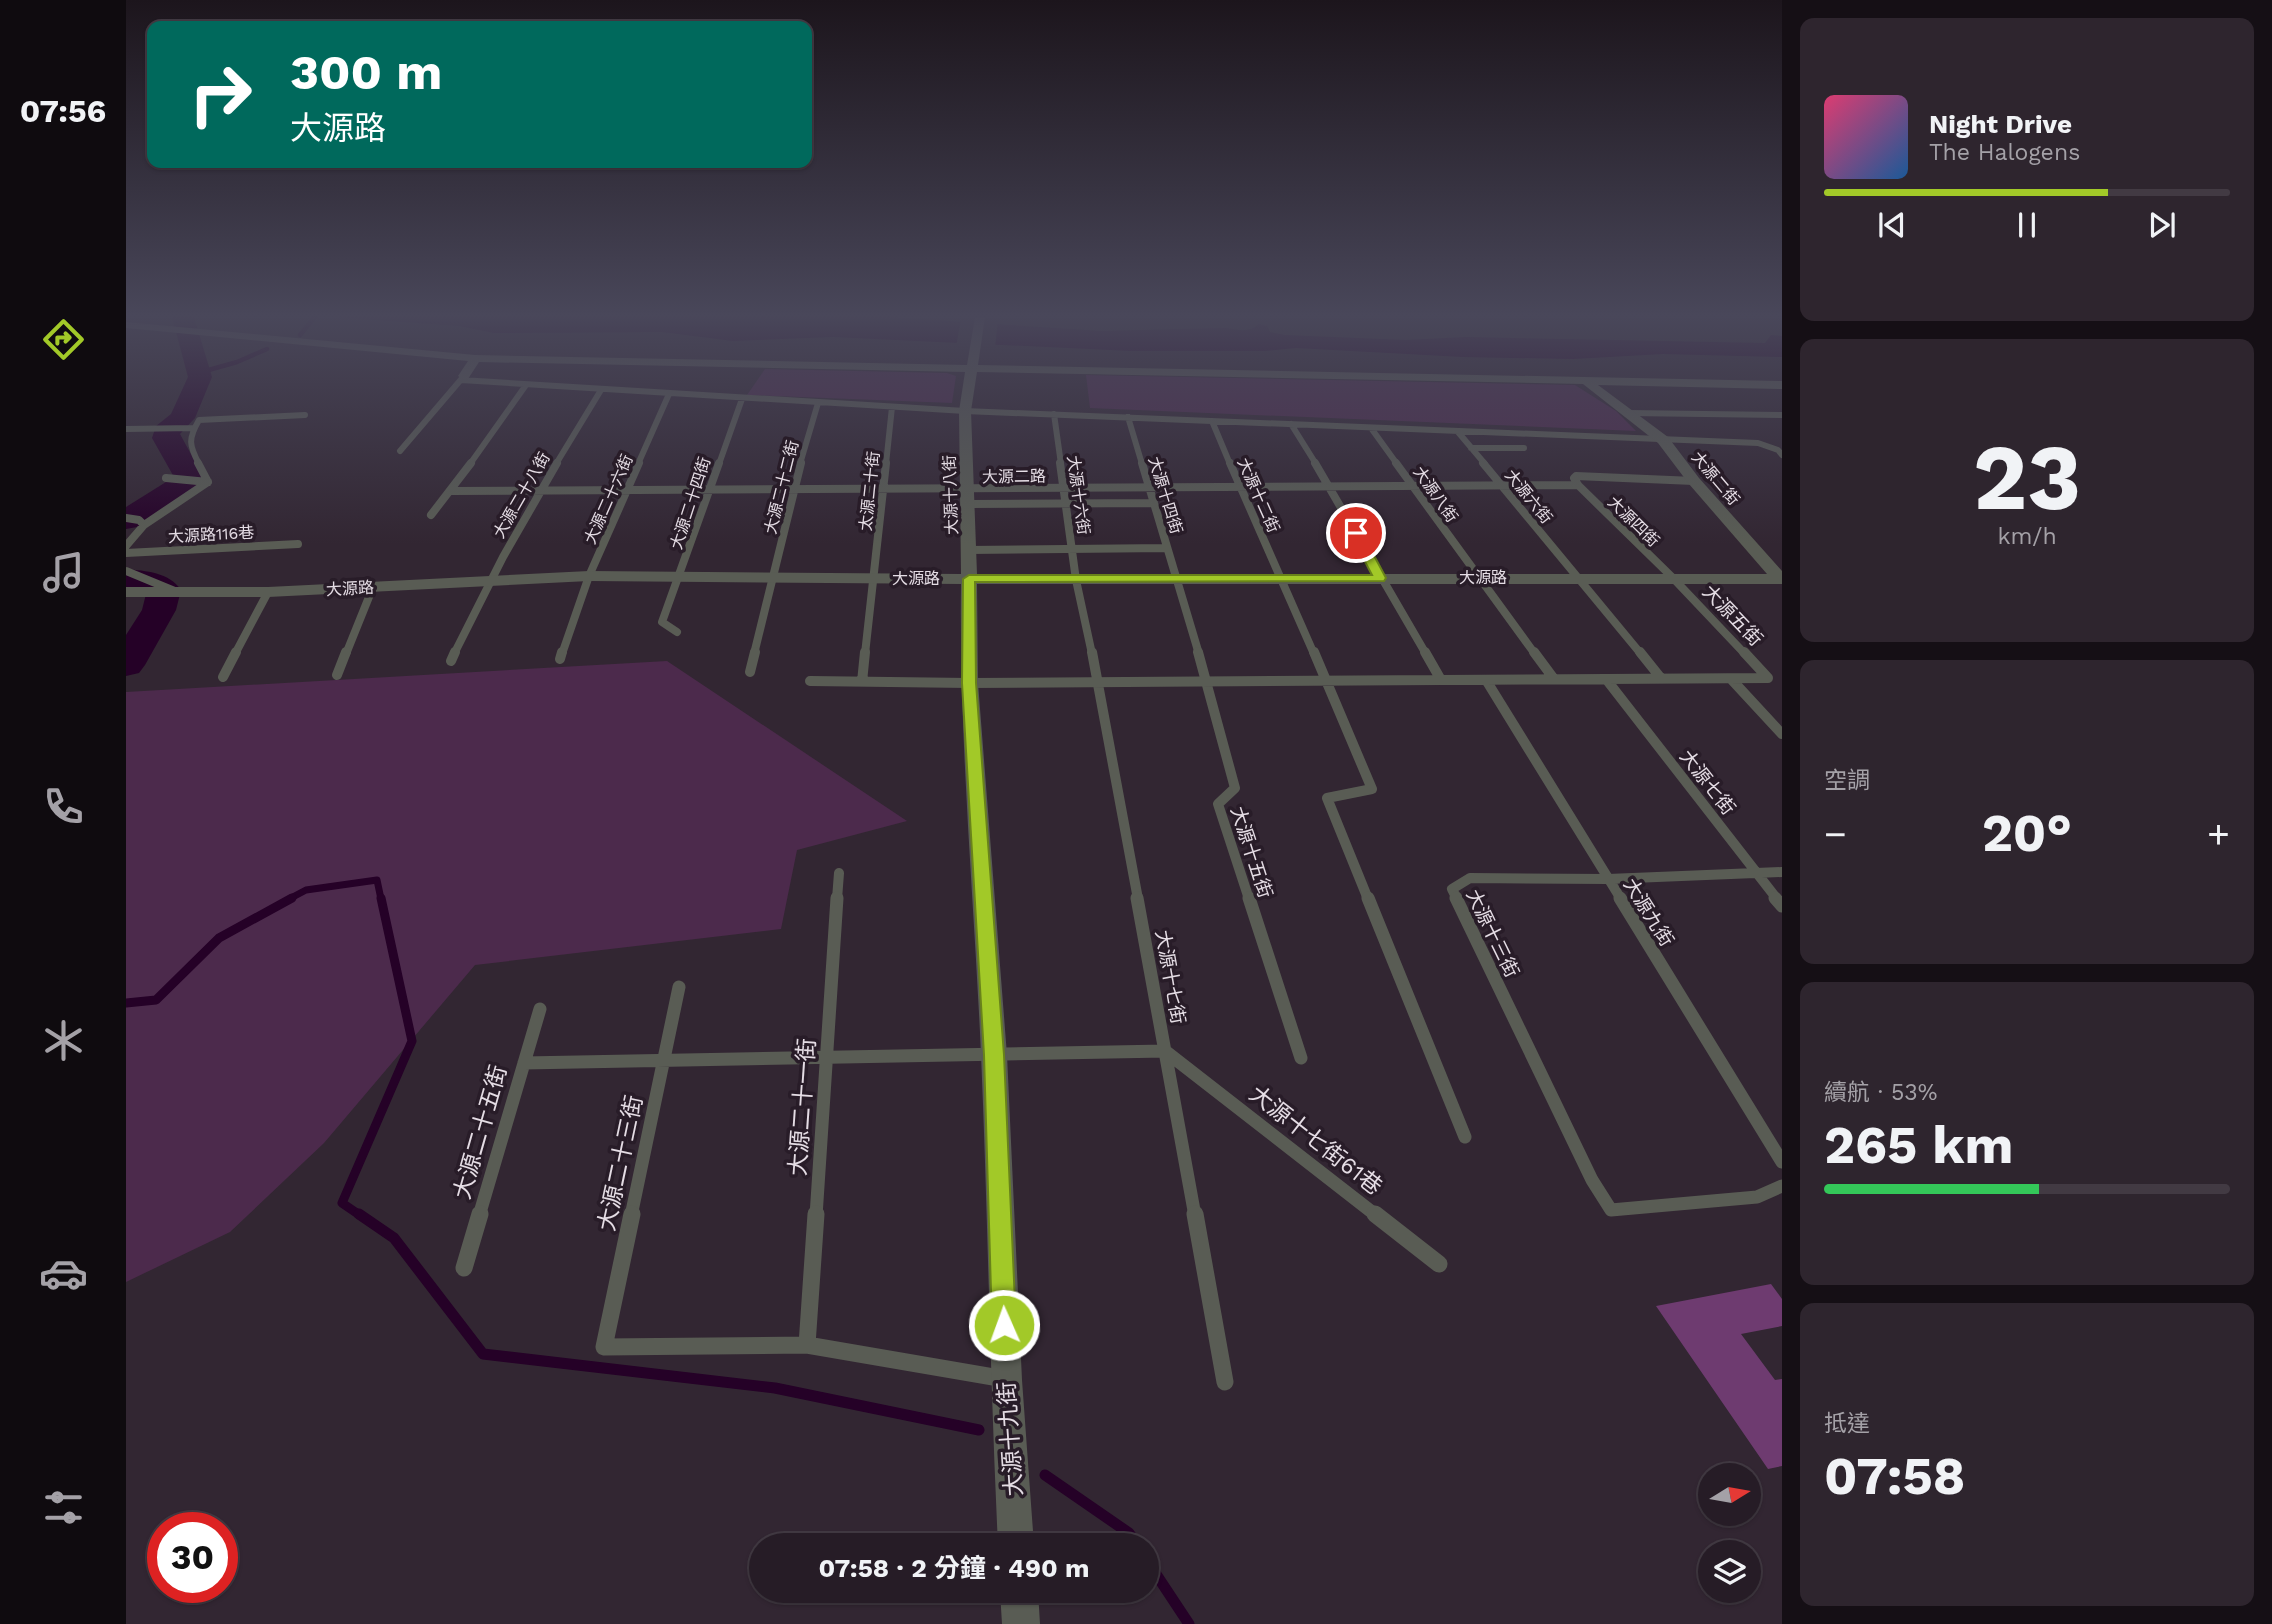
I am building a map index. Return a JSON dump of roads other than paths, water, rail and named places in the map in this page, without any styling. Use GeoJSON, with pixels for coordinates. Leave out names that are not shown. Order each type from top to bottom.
{"type":"FeatureCollection","features":[{"type":"Feature","properties":{"kind":"street","name":"大源十八街"},"geometry":{"type":"LineString","coordinates":[[968,393],[965,411],[969,579]]}},
{"type":"Feature","properties":{"kind":"street","name":"大源二街"},"geometry":{"type":"LineString","coordinates":[[1602,393],[1663,440],[1694,481],[1781,580]]}},
{"type":"Feature","properties":{"kind":"street","name":"大源路"},"geometry":{"type":"LineString","coordinates":[[126,592],[268,592],[589,576],[1076,580],[1672,577],[1781,580]]}},
{"type":"Feature","properties":{"kind":"street","name":"大源十九街"},"geometry":{"type":"LineString","coordinates":[[969,579],[969,683],[994,1055],[1006,1380],[1015,1533]]}},
{"type":"Feature","properties":{"kind":"street"},"geometry":{"type":"LineString","coordinates":[[1020,1603],[1021,1624]]}},
{"type":"Feature","properties":{"kind":"lane"},"geometry":{"type":"LineString","coordinates":[[400,451],[450,393]]}},
{"type":"Feature","properties":{"kind":"lane"},"geometry":{"type":"LineString","coordinates":[[431,515],[520,393]]}},
{"type":"Feature","properties":{"kind":"lane","name":"大源二十八街"},"geometry":{"type":"LineString","coordinates":[[451,661],[489,580],[537,491],[598,393]]}},
{"type":"Feature","properties":{"kind":"lane"},"geometry":{"type":"LineString","coordinates":[[648,393],[965,411],[1758,443],[1777,450],[1782,455]]}},
{"type":"Feature","properties":{"kind":"lane","name":"大源二十六街"},"geometry":{"type":"LineString","coordinates":[[561,659],[589,576],[669,394]]}},
{"type":"Feature","properties":{"kind":"lane","name":"大源二十四街"},"geometry":{"type":"LineString","coordinates":[[681,578],[708,489],[742,399]]}},
{"type":"Feature","properties":{"kind":"lane","name":"大源二十二街"},"geometry":{"type":"LineString","coordinates":[[773,579],[793,490],[818,403]]}},
{"type":"Feature","properties":{"kind":"lane","name":"太源二十街"},"geometry":{"type":"LineString","coordinates":[[872,578],[892,407]]}},
{"type":"Feature","properties":{"kind":"lane"},"geometry":{"type":"LineString","coordinates":[[1629,412],[1782,415]]}},
{"type":"Feature","properties":{"kind":"lane","name":"大源十六街"},"geometry":{"type":"LineString","coordinates":[[1054,414],[1076,580]]}},
{"type":"Feature","properties":{"kind":"lane"},"geometry":{"type":"LineString","coordinates":[[126,429],[305,415]]}},
{"type":"Feature","properties":{"kind":"lane","name":"大源十四街"},"geometry":{"type":"LineString","coordinates":[[1129,417],[1177,580]]}},
{"type":"Feature","properties":{"kind":"lane","name":"大源十二街"},"geometry":{"type":"LineString","coordinates":[[1212,421],[1240,489],[1283,580]]}},
{"type":"Feature","properties":{"kind":"lane"},"geometry":{"type":"LineString","coordinates":[[192,425],[190,436],[193,453],[208,482]]}},
{"type":"Feature","properties":{"kind":"lane"},"geometry":{"type":"LineString","coordinates":[[1291,425],[1332,488],[1380,578],[1441,680]]}},
{"type":"Feature","properties":{"kind":"lane","name":"大源八街"},"geometry":{"type":"LineString","coordinates":[[1371,428],[1477,577]]}},
{"type":"Feature","properties":{"kind":"lane","name":"大源六街"},"geometry":{"type":"LineString","coordinates":[[1458,432],[1578,578]]}},
{"type":"Feature","properties":{"kind":"lane"},"geometry":{"type":"LineString","coordinates":[[1471,447],[1524,448]]}},
{"type":"Feature","properties":{"kind":"lane","name":"大源二路"},"geometry":{"type":"LineString","coordinates":[[451,491],[884,490],[968,497],[1063,489],[1578,485],[1574,478],[1576,476],[1694,481]]}},
{"type":"Feature","properties":{"kind":"lane"},"geometry":{"type":"LineString","coordinates":[[166,478],[208,482]]}},
{"type":"Feature","properties":{"kind":"lane"},"geometry":{"type":"LineString","coordinates":[[126,545],[141,523],[208,482]]}},
{"type":"Feature","properties":{"kind":"lane","name":"大源四街"},"geometry":{"type":"LineString","coordinates":[[1578,485],[1672,577]]}},
{"type":"Feature","properties":{"kind":"lane"},"geometry":{"type":"LineString","coordinates":[[968,497],[1067,503],[1154,503]]}},
{"type":"Feature","properties":{"kind":"lane"},"geometry":{"type":"LineString","coordinates":[[126,518],[141,523]]}},
{"type":"Feature","properties":{"kind":"lane","name":"大源路116巷"},"geometry":{"type":"LineString","coordinates":[[126,553],[298,544]]}},
{"type":"Feature","properties":{"kind":"lane"},"geometry":{"type":"LineString","coordinates":[[968,550],[1167,548]]}},
{"type":"Feature","properties":{"kind":"lane"},"geometry":{"type":"LineString","coordinates":[[126,571],[177,592]]}},
{"type":"Feature","properties":{"kind":"lane"},"geometry":{"type":"LineString","coordinates":[[1477,577],[1554,678]]}},
{"type":"Feature","properties":{"kind":"lane","name":"大源五街"},"geometry":{"type":"LineString","coordinates":[[1672,577],[1768,678],[1732,680]]}},
{"type":"Feature","properties":{"kind":"lane"},"geometry":{"type":"LineString","coordinates":[[677,632],[662,622],[681,578]]}},
{"type":"Feature","properties":{"kind":"lane"},"geometry":{"type":"LineString","coordinates":[[862,682],[872,578]]}},
{"type":"Feature","properties":{"kind":"lane"},"geometry":{"type":"LineString","coordinates":[[1578,578],[1660,677]]}},
{"type":"Feature","properties":{"kind":"lane"},"geometry":{"type":"LineString","coordinates":[[750,672],[773,579]]}},
{"type":"Feature","properties":{"kind":"lane","name":"大源十七街"},"geometry":{"type":"LineString","coordinates":[[1076,580],[1098,681],[1225,1382]]}},
{"type":"Feature","properties":{"kind":"lane","name":"大源十五街"},"geometry":{"type":"LineString","coordinates":[[1177,580],[1235,788],[1218,804],[1301,1058]]}},
{"type":"Feature","properties":{"kind":"lane"},"geometry":{"type":"LineString","coordinates":[[1283,580],[1328,680],[1372,789],[1326,798],[1465,1137]]}},
{"type":"Feature","properties":{"kind":"lane"},"geometry":{"type":"LineString","coordinates":[[337,676],[373,587]]}},
{"type":"Feature","properties":{"kind":"lane"},"geometry":{"type":"LineString","coordinates":[[223,677],[268,592]]}},
{"type":"Feature","properties":{"kind":"lane"},"geometry":{"type":"LineString","coordinates":[[810,681],[969,683],[1660,677],[1732,680],[1782,734]]}},
{"type":"Feature","properties":{"kind":"lane","name":"大源七街"},"geometry":{"type":"LineString","coordinates":[[1606,679],[1782,906]]}},
{"type":"Feature","properties":{"kind":"lane","name":"大源九街"},"geometry":{"type":"LineString","coordinates":[[1486,680],[1782,1162]]}},
{"type":"Feature","properties":{"kind":"lane","name":"大源十三街"},"geometry":{"type":"LineString","coordinates":[[1782,872],[1608,879],[1470,878],[1452,889],[1592,1180],[1611,1210],[1757,1197],[1782,1186]]}},
{"type":"Feature","properties":{"kind":"lane","name":"大源二十一街"},"geometry":{"type":"LineString","coordinates":[[807,1345],[839,873]]}},
{"type":"Feature","properties":{"kind":"lane","name":"大源二十三街"},"geometry":{"type":"LineString","coordinates":[[679,987],[604,1347],[807,1345]]}},
{"type":"Feature","properties":{"kind":"lane","name":"大源二十五街"},"geometry":{"type":"LineString","coordinates":[[464,1268],[540,1009]]}},
{"type":"Feature","properties":{"kind":"lane"},"geometry":{"type":"LineString","coordinates":[[524,1063],[1164,1051]]}},
{"type":"Feature","properties":{"kind":"lane","name":"大源十七街61巷"},"geometry":{"type":"LineString","coordinates":[[1164,1051],[1439,1264]]}},
{"type":"Feature","properties":{"kind":"lane"},"geometry":{"type":"LineString","coordinates":[[807,1345],[1006,1380]]}},
{"type":"Feature","properties":{"kind":"waterway"},"geometry":{"type":"LineString","coordinates":[[126,520],[190,480],[166,438],[166,432],[182,418],[195,393]]}},
{"type":"Feature","properties":{"kind":"waterway"},"geometry":{"type":"LineString","coordinates":[[126,579],[148,581],[164,590],[159,610],[126,665]]}},
{"type":"Feature","properties":{"kind":"waterway"},"geometry":{"type":"LineString","coordinates":[[289,899],[306,890],[377,880],[381,899]]}},
{"type":"Feature","properties":{"kind":"waterway"},"geometry":{"type":"LineString","coordinates":[[126,1003],[156,1000],[219,938],[292,898]]}},
{"type":"Feature","properties":{"kind":"waterway"},"geometry":{"type":"LineString","coordinates":[[361,1216],[342,1203],[412,1041],[381,898]]}},
{"type":"Feature","properties":{"kind":"waterway"},"geometry":{"type":"LineString","coordinates":[[359,1214],[394,1238],[483,1354],[775,1388],[979,1430]]}},
{"type":"Feature","properties":{"kind":"waterway"},"geometry":{"type":"LineString","coordinates":[[1045,1475],[1129,1533]]}},
{"type":"Feature","properties":{"kind":"waterway"},"geometry":{"type":"LineString","coordinates":[[1159,1579],[1189,1624]]}}]}
